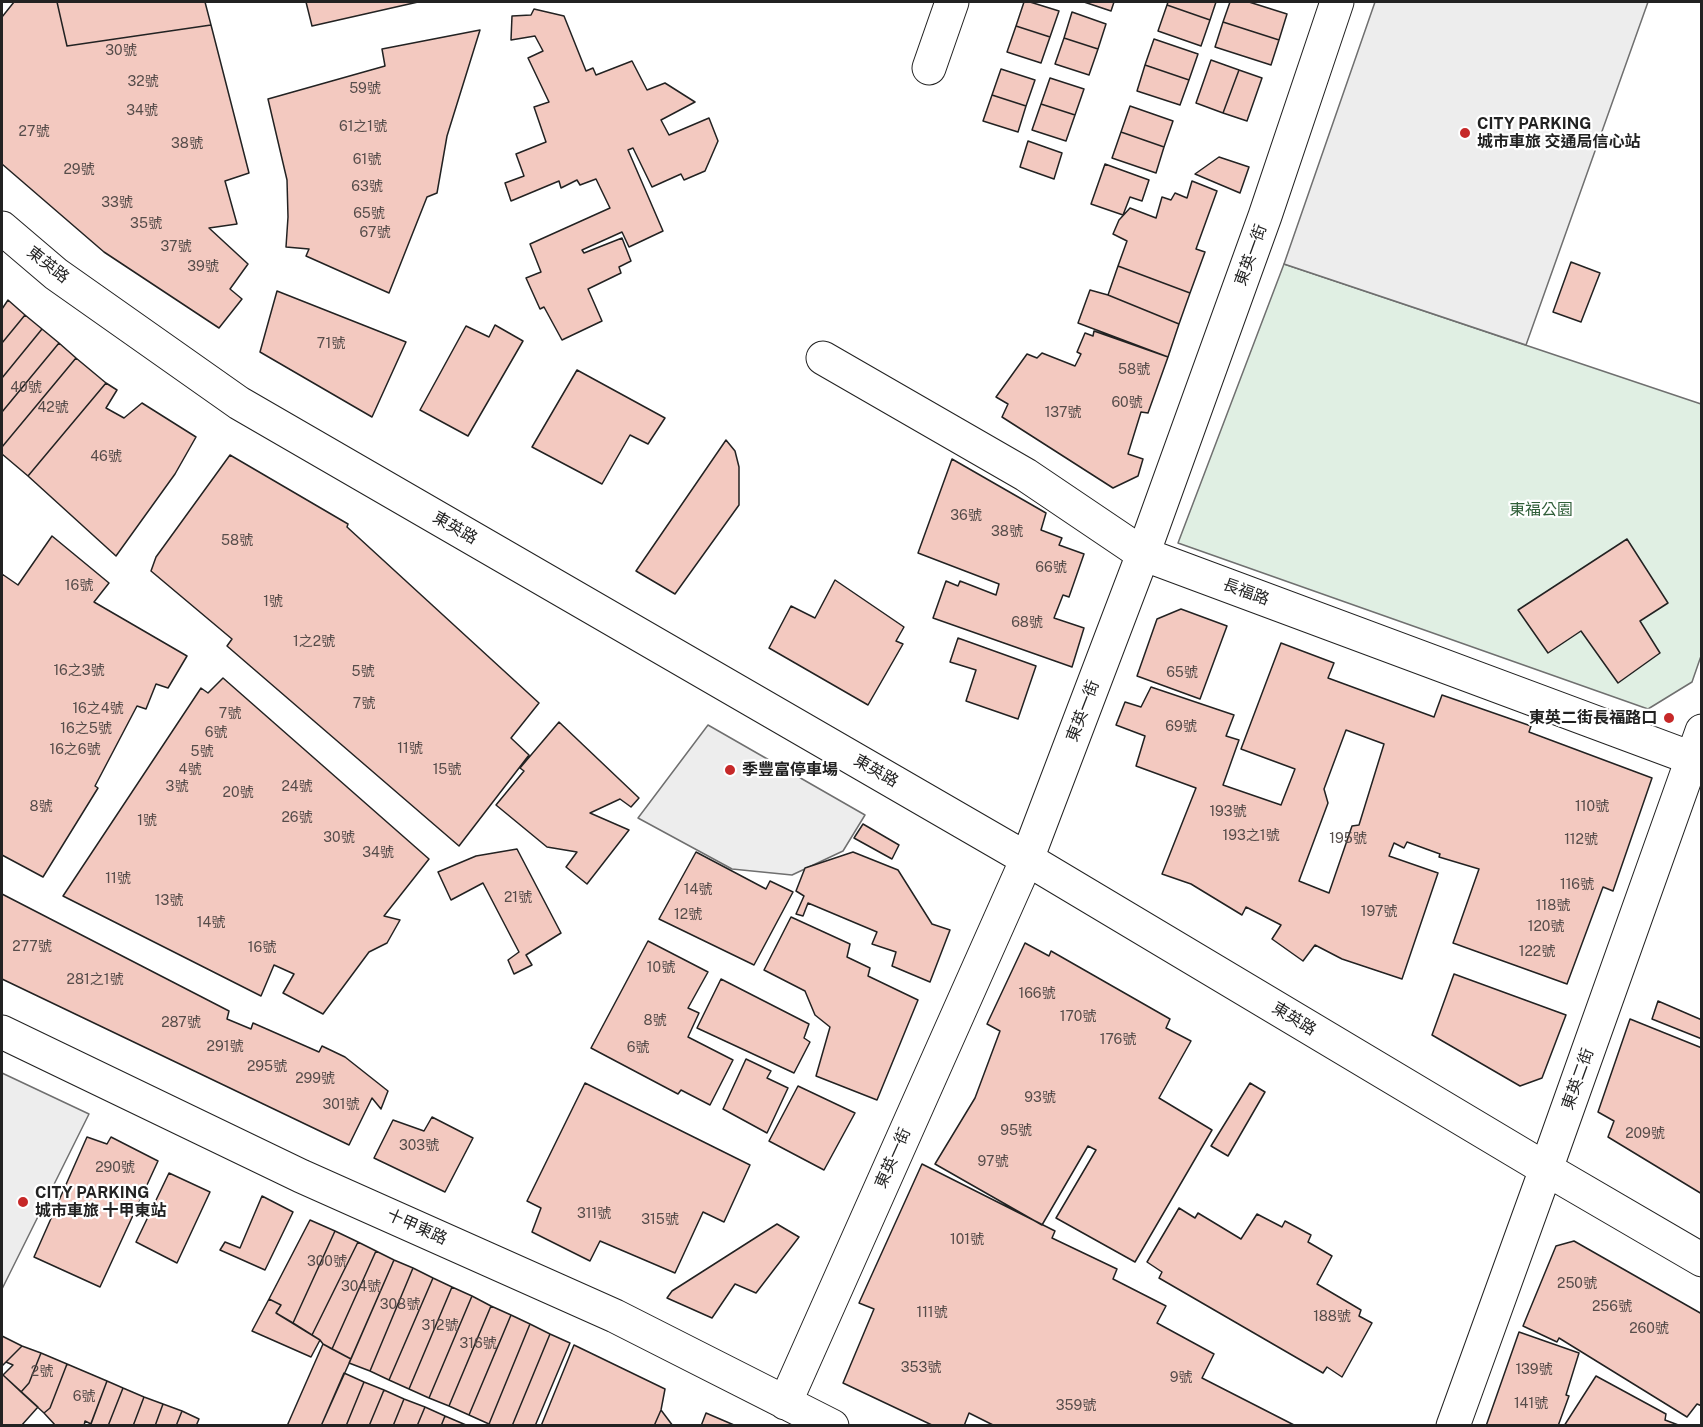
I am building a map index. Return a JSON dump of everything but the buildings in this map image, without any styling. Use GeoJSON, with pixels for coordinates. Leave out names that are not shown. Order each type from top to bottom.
{"type":"FeatureCollection","features":[{"type":"Feature","properties":{"kind":"street"},"geometry":{"type":"LineString","coordinates":[[928,68],[952,2]]}},
{"type":"Feature","properties":{"kind":"street","name":"東英一街"},"geometry":{"type":"LineString","coordinates":[[784,1403],[1027,859],[1143,554],[1264,216],[1337,2]]}},
{"type":"Feature","properties":{"kind":"street","name":"東英路"},"geometry":{"type":"LineString","coordinates":[[2,228],[56,274],[239,403],[1027,859],[1701,1260]]}},
{"type":"Feature","properties":{"kind":"street","name":"長福路"},"geometry":{"type":"LineString","coordinates":[[823,358],[1026,475],[1143,554],[1698,750]]}},
{"type":"Feature","properties":{"kind":"street","name":"東英二街"},"geometry":{"type":"LineString","coordinates":[[1453,1425],[1698,750]]}},
{"type":"Feature","properties":{"kind":"street","name":"十甲東路"},"geometry":{"type":"LineString","coordinates":[[2,1032],[301,1176],[615,1316],[784,1403],[832,1425]]}},
{"type":"Feature","properties":{"kind":"green space","name":"東福公園"},"geometry":{"type":"Polygon","coordinates":[[[1284,264],[1701,404],[1701,656],[1692,682],[1648,709],[1178,543],[1284,264]]]}},
{"type":"Feature","properties":{"kind":"shaded area","name":"CITY PARKING 城市車旅 交通局信心站"},"geometry":{"type":"Polygon","coordinates":[[[1375,2],[1648,2],[1526,345],[1284,264],[1375,2]]]}},
{"type":"Feature","properties":{"kind":"shaded area","name":"季豐富停車場"},"geometry":{"type":"Polygon","coordinates":[[[708,725],[865,815],[843,851],[792,875],[732,869],[638,818],[708,725]]]}},
{"type":"Feature","properties":{"kind":"shaded area","name":"CITY PARKING 城市車旅 十甲東站"},"geometry":{"type":"Polygon","coordinates":[[[2,1073],[89,1114],[2,1289],[2,1073]]]}},
{"type":"Feature","properties":{"kind":"place","name":"CITY PARKING 城市車旅 交通局信心站"},"geometry":{"type":"Point","coordinates":[1465,133]}},
{"type":"Feature","properties":{"kind":"place","name":"東英二街長福路口"},"geometry":{"type":"Point","coordinates":[1669,718]}},
{"type":"Feature","properties":{"kind":"place","name":"季豐富停車場"},"geometry":{"type":"Point","coordinates":[730,770]}},
{"type":"Feature","properties":{"kind":"place","name":"CITY PARKING 城市車旅 十甲東站"},"geometry":{"type":"Point","coordinates":[23,1202]}}]}
